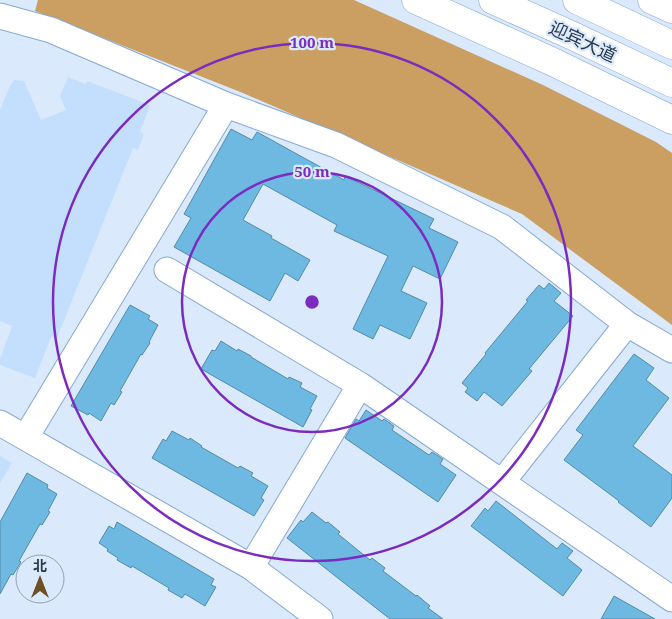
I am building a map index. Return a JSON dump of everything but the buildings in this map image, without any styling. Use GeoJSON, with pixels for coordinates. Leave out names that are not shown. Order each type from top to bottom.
{"type":"FeatureCollection","features":[{"type":"Feature","properties":{"kind":"main road"},"geometry":{"type":"LineString","coordinates":[[416,0],[553,62],[672,120]]}},
{"type":"Feature","properties":{"kind":"main road","name":"迎宾大道"},"geometry":{"type":"LineString","coordinates":[[493,0],[672,84]]}},
{"type":"Feature","properties":{"kind":"main road","name":"迎宾大道"},"geometry":{"type":"LineString","coordinates":[[577,0],[672,45]]}},
{"type":"Feature","properties":{"kind":"main road"},"geometry":{"type":"LineString","coordinates":[[652,0],[672,9]]}},
{"type":"Feature","properties":{"kind":"street"},"geometry":{"type":"LineString","coordinates":[[6,0],[0,15],[50,30],[226,104],[336,145],[502,227],[627,324],[672,350]]}},
{"type":"Feature","properties":{"kind":"street"},"geometry":{"type":"LineString","coordinates":[[26,437],[226,104]]}},
{"type":"Feature","properties":{"kind":"street"},"geometry":{"type":"LineString","coordinates":[[167,270],[360,385],[672,599]]}},
{"type":"Feature","properties":{"kind":"street"},"geometry":{"type":"LineString","coordinates":[[502,482],[627,324]]}},
{"type":"Feature","properties":{"kind":"street"},"geometry":{"type":"LineString","coordinates":[[252,567],[360,385]]}},
{"type":"Feature","properties":{"kind":"street"},"geometry":{"type":"LineString","coordinates":[[0,422],[252,567],[320,619]]}},
{"type":"Feature","properties":{"kind":"shaded area"},"geometry":{"type":"Polygon","coordinates":[[[38,0],[354,0],[543,85],[656,142],[672,153],[672,325],[522,214],[243,93],[35,11],[38,0]]]}},
{"type":"Feature","properties":{"kind":"shaded area"},"geometry":{"type":"Polygon","coordinates":[[[68,77],[86,84],[87,81],[150,105],[140,132],[144,134],[138,150],[133,148],[57,338],[51,337],[35,378],[0,365],[0,359],[12,326],[0,321],[0,110],[14,80],[24,81],[41,120],[66,110],[60,96],[68,77]]]}},
{"type":"Feature","properties":{"kind":"shaded area"},"geometry":{"type":"Polygon","coordinates":[[[0,456],[12,463],[0,483],[0,456]]]}}]}
